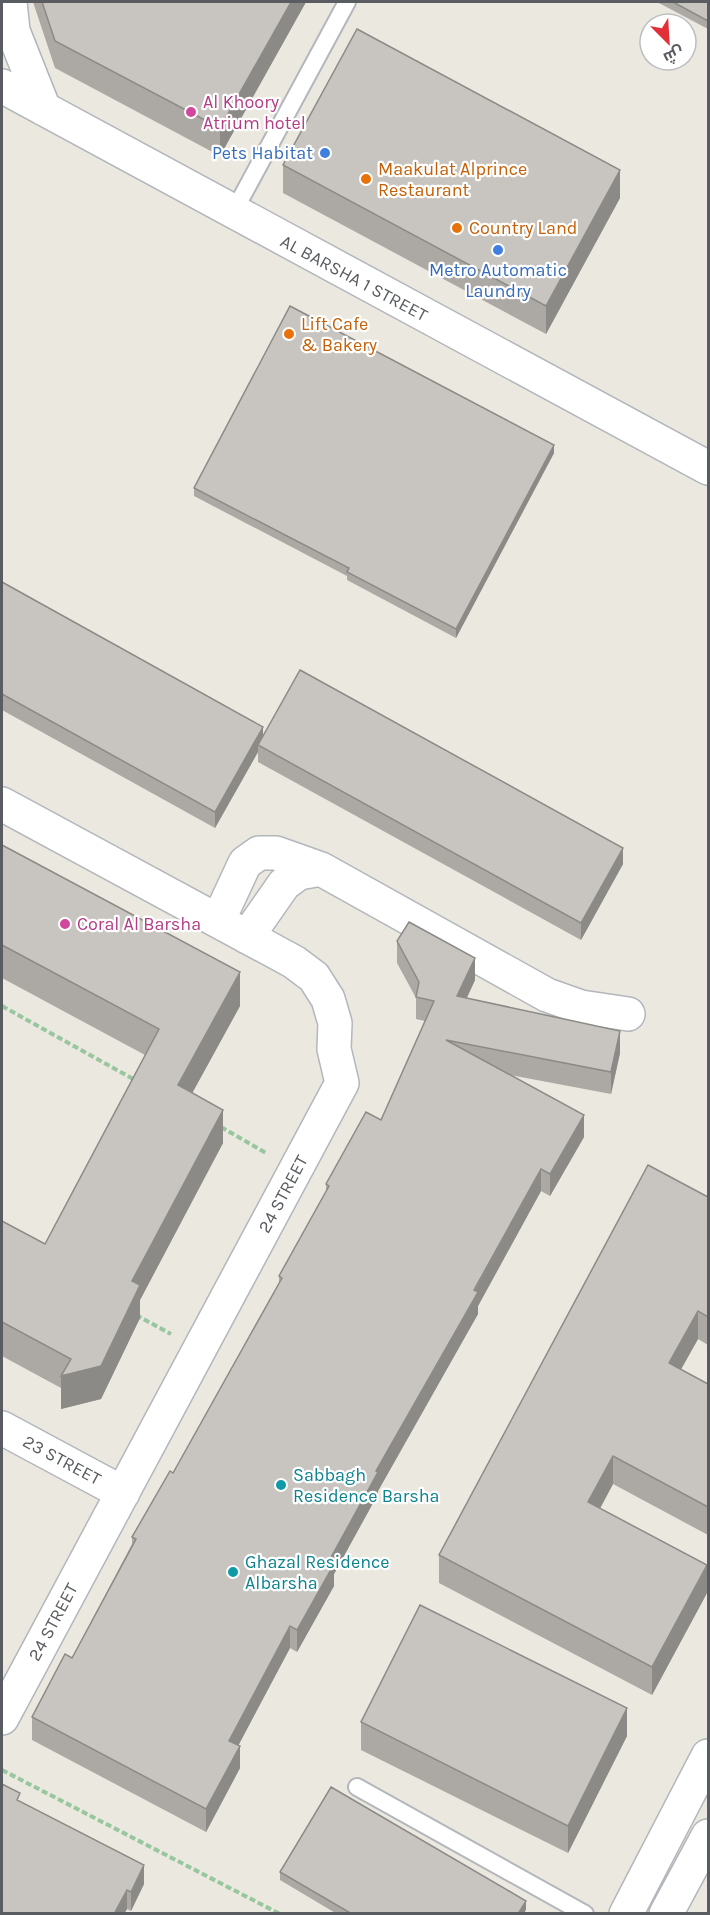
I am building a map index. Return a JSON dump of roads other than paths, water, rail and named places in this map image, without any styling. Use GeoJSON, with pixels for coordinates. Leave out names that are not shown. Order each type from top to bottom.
{"type":"FeatureCollection","features":[{"type":"Feature","properties":{"kind":"street"},"geometry":{"type":"LineString","coordinates":[[10,2],[13,31],[44,108]]}},
{"type":"Feature","properties":{"kind":"street","name":"AL BARSHA 1 STREET"},"geometry":{"type":"LineString","coordinates":[[2,86],[708,468]]}},
{"type":"Feature","properties":{"kind":"street","name":"24 STREET"},"geometry":{"type":"LineString","coordinates":[[2,804],[294,962],[314,977],[328,999],[335,1023],[334,1049],[342,1083],[2,1719]]}},
{"type":"Feature","properties":{"kind":"street"},"geometry":{"type":"LineString","coordinates":[[218,921],[244,863],[259,853],[276,853],[321,868],[548,995],[581,1007],[628,1014]]}},
{"type":"Feature","properties":{"kind":"street"},"geometry":{"type":"LineString","coordinates":[[247,937],[284,884],[299,873],[321,868]]}},
{"type":"Feature","properties":{"kind":"street","name":"23 STREET"},"geometry":{"type":"LineString","coordinates":[[2,1428],[123,1493]]}},
{"type":"Feature","properties":{"kind":"street"},"geometry":{"type":"LineString","coordinates":[[626,1914],[708,1756]]}},
{"type":"Feature","properties":{"kind":"street"},"geometry":{"type":"LineString","coordinates":[[666,1914],[708,1836]]}},
{"type":"Feature","properties":{"kind":"lane"},"geometry":{"type":"LineString","coordinates":[[233,213],[346,2]]}},
{"type":"Feature","properties":{"kind":"lane"},"geometry":{"type":"LineString","coordinates":[[357,1787],[585,1914]]}},
{"type":"Feature","properties":{"kind":"place","name":"Al Khoory Atrium hotel"},"geometry":{"type":"Point","coordinates":[191,112]}},
{"type":"Feature","properties":{"kind":"place","name":"Pets Habitat"},"geometry":{"type":"Point","coordinates":[325,153]}},
{"type":"Feature","properties":{"kind":"place","name":"Maakulat Alprince Restaurant"},"geometry":{"type":"Point","coordinates":[366,179]}},
{"type":"Feature","properties":{"kind":"place","name":"Country Land"},"geometry":{"type":"Point","coordinates":[457,228]}},
{"type":"Feature","properties":{"kind":"place","name":"Metro Automatic Laundry"},"geometry":{"type":"Point","coordinates":[498,250]}},
{"type":"Feature","properties":{"kind":"place","name":"Lift Cafe & Bakery"},"geometry":{"type":"Point","coordinates":[289,334]}},
{"type":"Feature","properties":{"kind":"place","name":"Coral Al Barsha"},"geometry":{"type":"Point","coordinates":[65,924]}},
{"type":"Feature","properties":{"kind":"place","name":"Sabbagh Residence Barsha"},"geometry":{"type":"Point","coordinates":[281,1485]}},
{"type":"Feature","properties":{"kind":"place","name":"Ghazal Residence Albarsha"},"geometry":{"type":"Point","coordinates":[233,1572]}}]}
